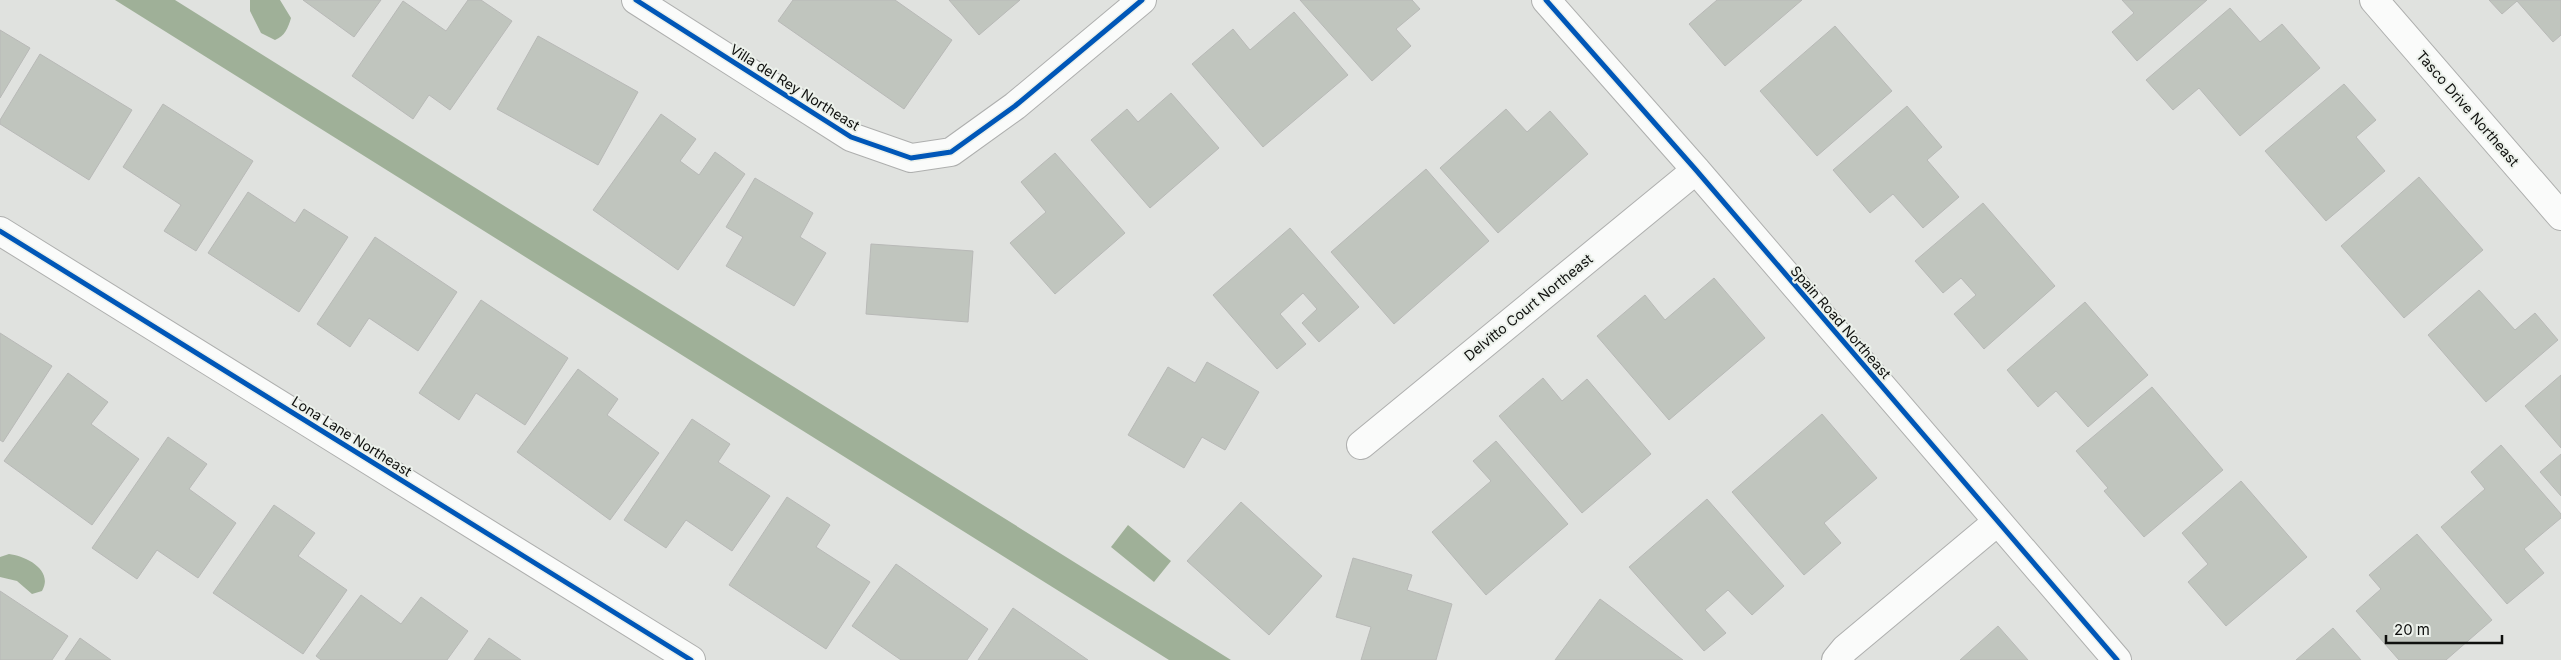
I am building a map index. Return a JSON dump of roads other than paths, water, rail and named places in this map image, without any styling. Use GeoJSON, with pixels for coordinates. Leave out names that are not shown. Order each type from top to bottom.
{"type":"FeatureCollection","features":[{"type":"Feature","properties":{"kind":"street","name":"Villa del Rey Northeast"},"geometry":{"type":"LineString","coordinates":[[636,0],[851,137],[911,158],[951,152],[1015,106],[1142,0]]}},
{"type":"Feature","properties":{"kind":"street","name":"Spain Road Northeast"},"geometry":{"type":"LineString","coordinates":[[1546,0],[1696,170],[2117,660]]}},
{"type":"Feature","properties":{"kind":"street","name":"Tasco Drive Northeast"},"geometry":{"type":"LineString","coordinates":[[2374,0],[2561,216]]}},
{"type":"Feature","properties":{"kind":"street","name":"Delvitto Court Northeast"},"geometry":{"type":"LineString","coordinates":[[1361,445],[1696,170]]}},
{"type":"Feature","properties":{"kind":"street","name":"Lona Lane Northeast"},"geometry":{"type":"LineString","coordinates":[[0,230],[691,660]]}},
{"type":"Feature","properties":{"kind":"street"},"geometry":{"type":"LineString","coordinates":[[1836,660],[1845,649],[1997,522]]}}]}
